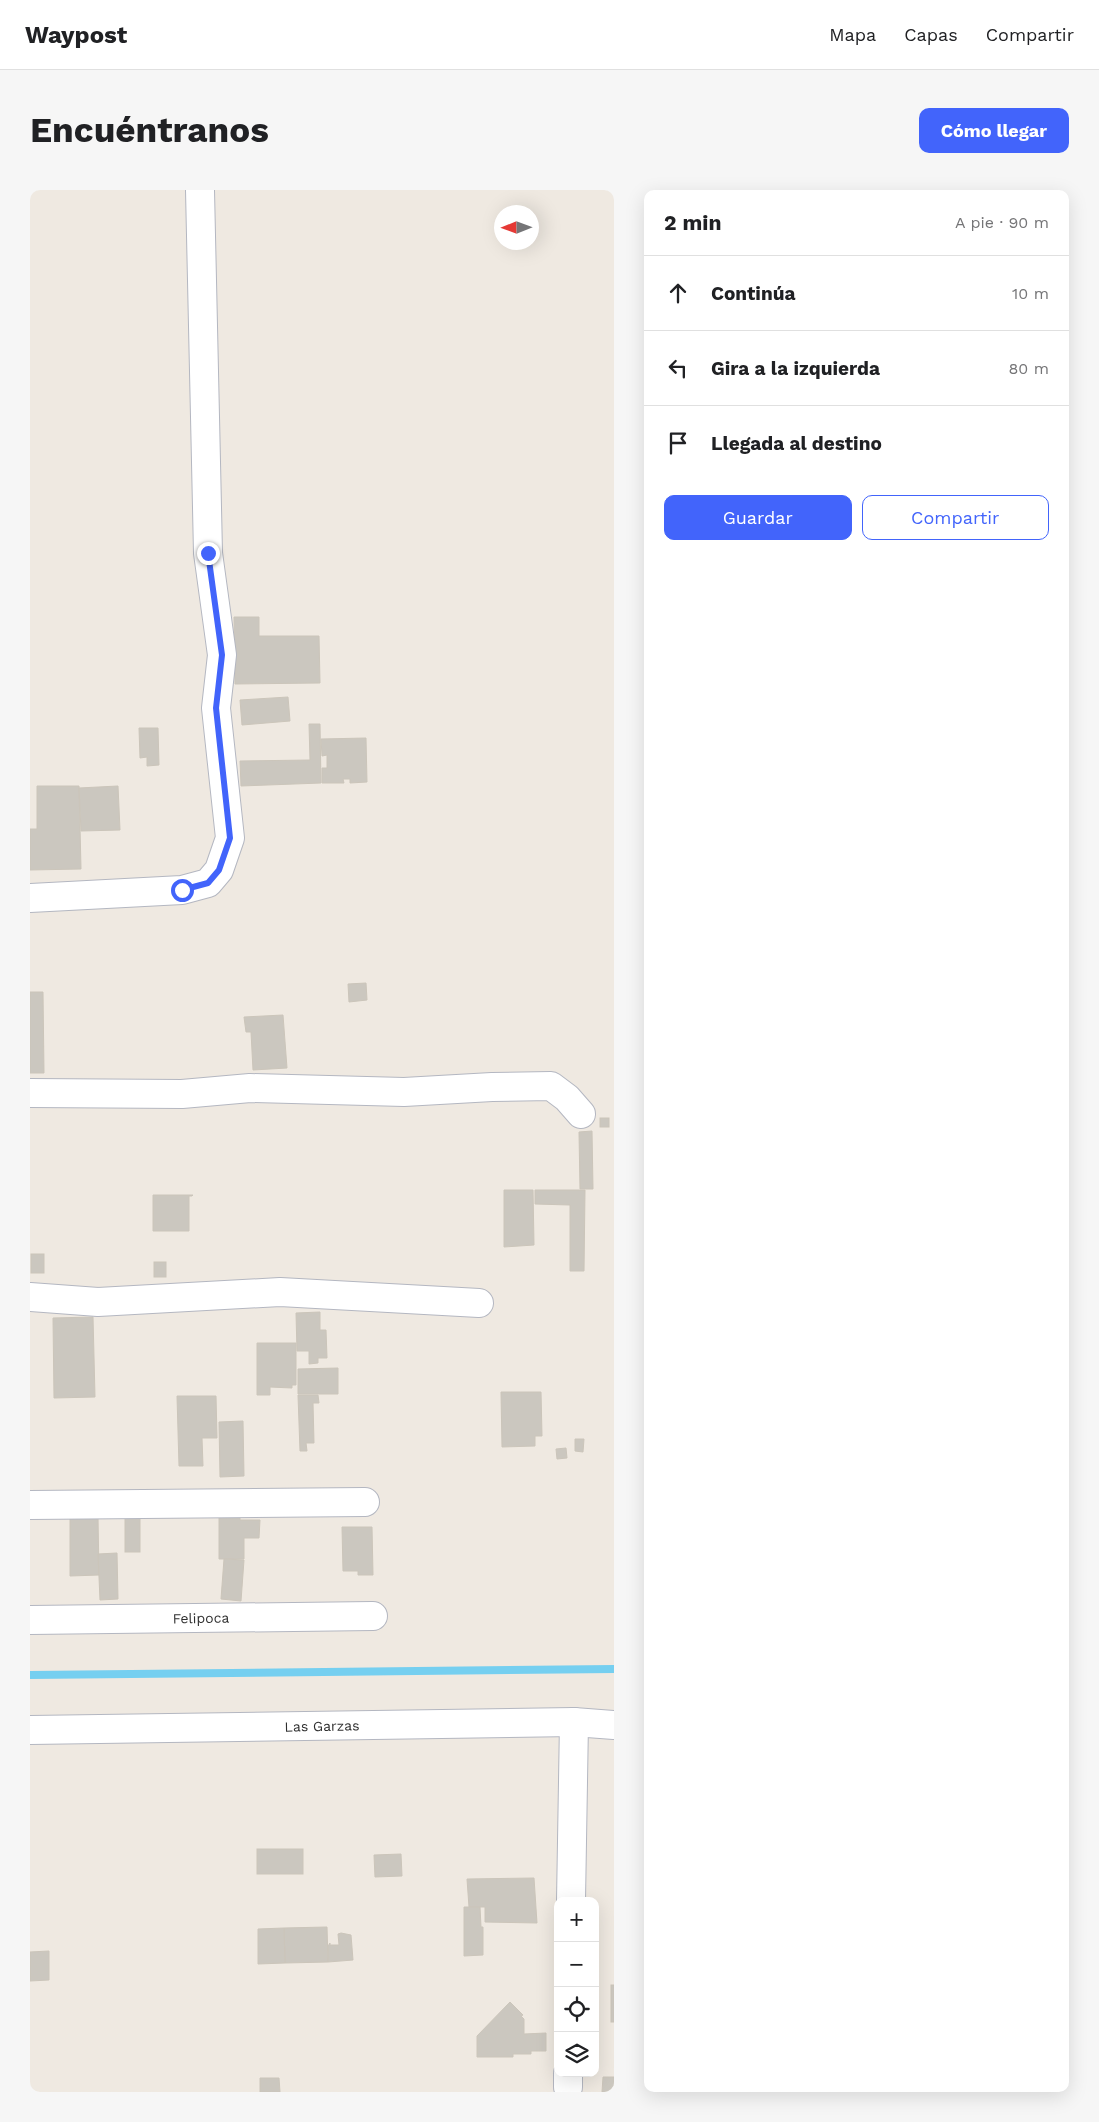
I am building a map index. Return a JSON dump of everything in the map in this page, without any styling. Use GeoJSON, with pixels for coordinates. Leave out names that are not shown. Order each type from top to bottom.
{"type":"FeatureCollection","features":[{"type":"Feature","properties":{"kind":"street"},"geometry":{"type":"LineString","coordinates":[[30,898],[182,890],[208,883],[219,870],[230,838],[216,708],[222,655],[208,553],[200,190]]}},
{"type":"Feature","properties":{"kind":"street"},"geometry":{"type":"LineString","coordinates":[[30,1093],[182,1094],[250,1088],[404,1092],[492,1086],[551,1086],[567,1098],[581,1114]]}},
{"type":"Feature","properties":{"kind":"street"},"geometry":{"type":"LineString","coordinates":[[30,1297],[98,1302],[280,1292],[479,1303]]}},
{"type":"Feature","properties":{"kind":"street"},"geometry":{"type":"LineString","coordinates":[[30,1505],[365,1502]]}},
{"type":"Feature","properties":{"kind":"street","name":"Felipoca"},"geometry":{"type":"LineString","coordinates":[[30,1620],[373,1616]]}},
{"type":"Feature","properties":{"kind":"street"},"geometry":{"type":"LineString","coordinates":[[571,1897],[574,1722]]}},
{"type":"Feature","properties":{"kind":"street","name":"Las Garzas"},"geometry":{"type":"LineString","coordinates":[[30,1730],[574,1722],[614,1725]]}},
{"type":"Feature","properties":{"kind":"building"},"geometry":{"type":"Polygon","coordinates":[[[234,617],[259,617],[259,636],[319,636],[320,683],[235,684],[234,617]]]}},
{"type":"Feature","properties":{"kind":"building"},"geometry":{"type":"Polygon","coordinates":[[[288,697],[290,721],[242,725],[240,700],[288,697]]]}},
{"type":"Feature","properties":{"kind":"building"},"geometry":{"type":"Polygon","coordinates":[[[309,724],[320,724],[321,783],[241,786],[240,761],[310,760],[309,724]]]}},
{"type":"Feature","properties":{"kind":"building"},"geometry":{"type":"Polygon","coordinates":[[[139,728],[158,728],[159,765],[147,766],[147,757],[140,758],[139,728]]]}},
{"type":"Feature","properties":{"kind":"building"},"geometry":{"type":"Polygon","coordinates":[[[366,738],[367,782],[350,783],[350,779],[343,779],[344,783],[322,783],[322,768],[327,768],[327,755],[322,756],[321,739],[366,738]]]}},
{"type":"Feature","properties":{"kind":"building"},"geometry":{"type":"Polygon","coordinates":[[[37,786],[79,786],[81,869],[30,870],[30,829],[37,829],[37,786]]]}},
{"type":"Feature","properties":{"kind":"building"},"geometry":{"type":"Polygon","coordinates":[[[118,786],[120,830],[81,831],[79,788],[118,786]]]}},
{"type":"Feature","properties":{"kind":"building"},"geometry":{"type":"Polygon","coordinates":[[[366,983],[367,1000],[349,1002],[348,984],[366,983]]]}},
{"type":"Feature","properties":{"kind":"building"},"geometry":{"type":"Polygon","coordinates":[[[30,992],[43,992],[44,1073],[30,1073],[30,992]]]}},
{"type":"Feature","properties":{"kind":"building"},"geometry":{"type":"Polygon","coordinates":[[[283,1015],[287,1068],[253,1070],[251,1032],[246,1032],[244,1017],[283,1015]]]}},
{"type":"Feature","properties":{"kind":"building"},"geometry":{"type":"Polygon","coordinates":[[[600,1118],[609,1118],[609,1127],[600,1127],[600,1118]]]}},
{"type":"Feature","properties":{"kind":"building"},"geometry":{"type":"Polygon","coordinates":[[[592,1131],[593,1189],[580,1189],[579,1132],[592,1131]]]}},
{"type":"Feature","properties":{"kind":"building"},"geometry":{"type":"Polygon","coordinates":[[[504,1190],[533,1190],[534,1245],[504,1247],[504,1190]]]}},
{"type":"Feature","properties":{"kind":"building"},"geometry":{"type":"Polygon","coordinates":[[[535,1190],[585,1190],[584,1271],[570,1271],[570,1205],[535,1204],[535,1190]]]}},
{"type":"Feature","properties":{"kind":"building"},"geometry":{"type":"Polygon","coordinates":[[[153,1195],[193,1195],[189,1196],[189,1231],[153,1231],[153,1195]]]}},
{"type":"Feature","properties":{"kind":"building"},"geometry":{"type":"Polygon","coordinates":[[[31,1254],[44,1254],[44,1273],[31,1273],[31,1254]]]}},
{"type":"Feature","properties":{"kind":"building"},"geometry":{"type":"Polygon","coordinates":[[[154,1262],[166,1262],[166,1277],[154,1277],[154,1262]]]}},
{"type":"Feature","properties":{"kind":"building"},"geometry":{"type":"Polygon","coordinates":[[[320,1312],[320,1330],[326,1330],[327,1358],[318,1358],[318,1363],[309,1364],[309,1351],[297,1351],[296,1313],[320,1312]]]}},
{"type":"Feature","properties":{"kind":"building"},"geometry":{"type":"Polygon","coordinates":[[[93,1317],[95,1397],[54,1398],[53,1318],[93,1317]]]}},
{"type":"Feature","properties":{"kind":"building"},"geometry":{"type":"Polygon","coordinates":[[[257,1343],[296,1343],[296,1385],[292,1385],[292,1388],[270,1387],[270,1395],[257,1395],[257,1343]]]}},
{"type":"Feature","properties":{"kind":"building"},"geometry":{"type":"Polygon","coordinates":[[[338,1368],[338,1394],[298,1394],[298,1369],[338,1368]]]}},
{"type":"Feature","properties":{"kind":"building"},"geometry":{"type":"Polygon","coordinates":[[[501,1392],[541,1392],[542,1436],[535,1436],[535,1446],[502,1447],[501,1392]]]}},
{"type":"Feature","properties":{"kind":"building"},"geometry":{"type":"Polygon","coordinates":[[[298,1395],[318,1395],[319,1403],[313,1403],[314,1443],[306,1443],[307,1451],[300,1451],[298,1395]]]}},
{"type":"Feature","properties":{"kind":"building"},"geometry":{"type":"Polygon","coordinates":[[[177,1396],[216,1396],[217,1438],[202,1438],[203,1466],[179,1466],[177,1396]]]}},
{"type":"Feature","properties":{"kind":"building"},"geometry":{"type":"Polygon","coordinates":[[[243,1421],[244,1476],[220,1477],[219,1422],[243,1421]]]}},
{"type":"Feature","properties":{"kind":"building"},"geometry":{"type":"Polygon","coordinates":[[[575,1439],[584,1439],[583,1452],[575,1451],[575,1439]]]}},
{"type":"Feature","properties":{"kind":"building"},"geometry":{"type":"Polygon","coordinates":[[[566,1448],[567,1458],[557,1459],[556,1449],[566,1448]]]}},
{"type":"Feature","properties":{"kind":"building"},"geometry":{"type":"Polygon","coordinates":[[[219,1516],[240,1516],[240,1520],[260,1520],[259,1538],[244,1538],[244,1559],[219,1559],[219,1516]]]}},
{"type":"Feature","properties":{"kind":"building"},"geometry":{"type":"Polygon","coordinates":[[[70,1517],[98,1517],[99,1575],[70,1576],[70,1517]]]}},
{"type":"Feature","properties":{"kind":"building"},"geometry":{"type":"Polygon","coordinates":[[[125,1518],[140,1518],[140,1552],[125,1552],[125,1518]]]}},
{"type":"Feature","properties":{"kind":"building"},"geometry":{"type":"Polygon","coordinates":[[[342,1527],[372,1527],[373,1575],[358,1575],[358,1571],[343,1571],[342,1527]]]}},
{"type":"Feature","properties":{"kind":"building"},"geometry":{"type":"Polygon","coordinates":[[[117,1553],[118,1599],[100,1600],[98,1554],[117,1553]]]}},
{"type":"Feature","properties":{"kind":"building"},"geometry":{"type":"Polygon","coordinates":[[[224,1559],[244,1560],[241,1601],[221,1599],[224,1559]]]}},
{"type":"Feature","properties":{"kind":"building"},"geometry":{"type":"Polygon","coordinates":[[[257,1849],[303,1849],[303,1874],[257,1874],[257,1849]]]}},
{"type":"Feature","properties":{"kind":"building"},"geometry":{"type":"Polygon","coordinates":[[[401,1854],[402,1876],[375,1877],[374,1855],[401,1854]]]}},
{"type":"Feature","properties":{"kind":"building"},"geometry":{"type":"Polygon","coordinates":[[[534,1878],[537,1923],[485,1922],[485,1907],[469,1907],[467,1879],[534,1878]]]}},
{"type":"Feature","properties":{"kind":"building"},"geometry":{"type":"Polygon","coordinates":[[[464,1907],[480,1907],[481,1927],[483,1927],[483,1955],[464,1956],[464,1907]]]}},
{"type":"Feature","properties":{"kind":"building"},"geometry":{"type":"Polygon","coordinates":[[[327,1927],[328,1962],[285,1963],[284,1928],[327,1927]]]}},
{"type":"Feature","properties":{"kind":"building"},"geometry":{"type":"Polygon","coordinates":[[[284,1928],[285,1963],[258,1964],[258,1929],[284,1928]]]}},
{"type":"Feature","properties":{"kind":"building"},"geometry":{"type":"Polygon","coordinates":[[[338,1934],[351,1935],[353,1960],[328,1962],[328,1946],[330,1943],[330,1945],[339,1945],[338,1934]]]}},
{"type":"Feature","properties":{"kind":"building"},"geometry":{"type":"Polygon","coordinates":[[[49,1951],[49,1980],[30,1981],[30,1952],[49,1951]]]}},
{"type":"Feature","properties":{"kind":"building"},"geometry":{"type":"Polygon","coordinates":[[[611,1985],[614,1985],[614,2022],[611,2022],[611,1985]]]}},
{"type":"Feature","properties":{"kind":"building"},"geometry":{"type":"Polygon","coordinates":[[[510,2002],[523,2015],[521,2016],[524,2019],[524,2034],[546,2033],[546,2051],[531,2051],[531,2054],[513,2054],[513,2057],[477,2057],[477,2036],[510,2002]]]}},
{"type":"Feature","properties":{"kind":"building"},"geometry":{"type":"Polygon","coordinates":[[[603,2077],[614,2077],[614,2092],[602,2092],[603,2077]]]}},
{"type":"Feature","properties":{"kind":"building"},"geometry":{"type":"Polygon","coordinates":[[[260,2078],[279,2078],[280,2092],[260,2092],[260,2078]]]}},
{"type":"Feature","properties":{"kind":"waterway"},"geometry":{"type":"LineString","coordinates":[[30,1675],[614,1669]]}},
{"type":"Feature","properties":{"kind":"route"},"geometry":{"type":"LineString","coordinates":[[182,890],[208,883],[219,870],[230,838],[216,708],[222,655],[208,553]]}}]}
